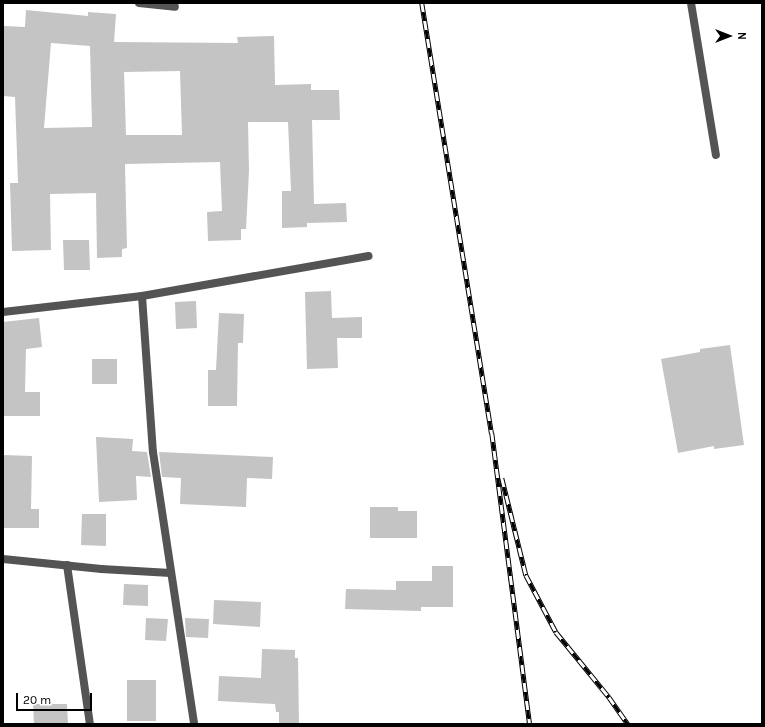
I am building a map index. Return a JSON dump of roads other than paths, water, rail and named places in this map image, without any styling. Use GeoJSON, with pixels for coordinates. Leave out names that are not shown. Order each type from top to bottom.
{"type":"FeatureCollection","features":[{"type":"Feature","properties":{"kind":"street"},"geometry":{"type":"LineString","coordinates":[[140,3],[175,7]]}},
{"type":"Feature","properties":{"kind":"street"},"geometry":{"type":"LineString","coordinates":[[691,3],[716,155]]}},
{"type":"Feature","properties":{"kind":"street"},"geometry":{"type":"LineString","coordinates":[[3,312],[142,296],[369,256]]}},
{"type":"Feature","properties":{"kind":"street"},"geometry":{"type":"LineString","coordinates":[[142,296],[153,452],[194,724]]}},
{"type":"Feature","properties":{"kind":"street"},"geometry":{"type":"LineString","coordinates":[[3,559],[171,573]]}},
{"type":"Feature","properties":{"kind":"street"},"geometry":{"type":"LineString","coordinates":[[67,565],[90,724]]}},
{"type":"Feature","properties":{"kind":"railway"},"geometry":{"type":"LineString","coordinates":[[422,3],[492,433],[530,724]]}},
{"type":"Feature","properties":{"kind":"railway"},"geometry":{"type":"LineString","coordinates":[[502,478],[526,575],[556,632],[609,697],[628,724]]}}]}
